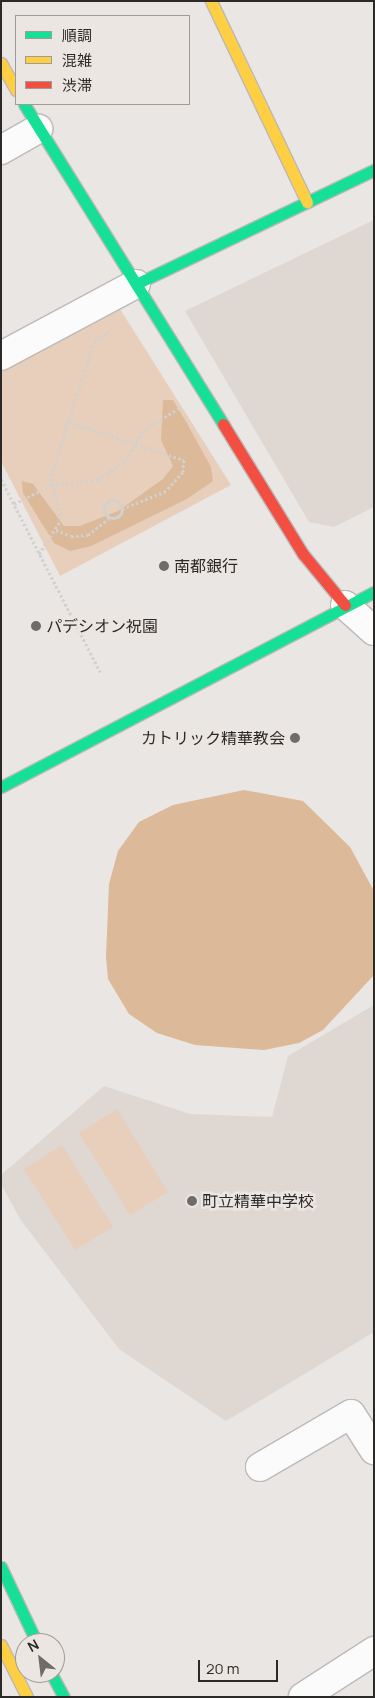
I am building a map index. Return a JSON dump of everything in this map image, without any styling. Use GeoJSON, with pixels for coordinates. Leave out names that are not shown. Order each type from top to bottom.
{"type":"FeatureCollection","features":[{"type":"Feature","properties":{"kind":"street"},"geometry":{"type":"LineString","coordinates":[[211,1],[307,202]]}},
{"type":"Feature","properties":{"kind":"street"},"geometry":{"type":"LineString","coordinates":[[1,63],[15,88]]}},
{"type":"Feature","properties":{"kind":"street"},"geometry":{"type":"LineString","coordinates":[[25,105],[303,554],[345,605],[374,631]]}},
{"type":"Feature","properties":{"kind":"street"},"geometry":{"type":"LineString","coordinates":[[1,150],[38,129]]}},
{"type":"Feature","properties":{"kind":"street"},"geometry":{"type":"LineString","coordinates":[[1,356],[136,284],[374,170]]}},
{"type":"Feature","properties":{"kind":"street"},"geometry":{"type":"LineString","coordinates":[[1,787],[345,605],[374,592]]}},
{"type":"Feature","properties":{"kind":"street"},"geometry":{"type":"LineString","coordinates":[[260,1467],[351,1414],[374,1450]]}},
{"type":"Feature","properties":{"kind":"street"},"geometry":{"type":"LineString","coordinates":[[1,1567],[32,1633]]}},
{"type":"Feature","properties":{"kind":"street"},"geometry":{"type":"LineString","coordinates":[[1,1646],[27,1697]]}},
{"type":"Feature","properties":{"kind":"street"},"geometry":{"type":"LineString","coordinates":[[303,1697],[369,1661]]}},
{"type":"Feature","properties":{"kind":"street"},"geometry":{"type":"LineString","coordinates":[[57,1683],[64,1697]]}},
{"type":"Feature","properties":{"kind":"path"},"geometry":{"type":"LineString","coordinates":[[39,554],[56,530],[61,515],[51,486],[95,340],[119,326]]}},
{"type":"Feature","properties":{"kind":"path"},"geometry":{"type":"LineString","coordinates":[[14,504],[51,486],[98,480],[127,460],[143,430],[188,403]]}},
{"type":"Feature","properties":{"kind":"path"},"geometry":{"type":"LineString","coordinates":[[56,530],[71,536],[88,535],[122,509],[156,498],[185,465],[178,456],[69,422]]}},
{"type":"Feature","properties":{"kind":"path"},"geometry":{"type":"LineString","coordinates":[[1,479],[100,672]]}},
{"type":"Feature","properties":{"kind":"path"},"geometry":{"type":"LineString","coordinates":[[110,518],[104,507],[107,502],[113,500],[122,509]]}},
{"type":"Feature","properties":{"kind":"shaded area"},"geometry":{"type":"Polygon","coordinates":[[[374,220],[374,507],[334,527],[309,522],[185,311],[374,220]]]}},
{"type":"Feature","properties":{"kind":"shaded area"},"geometry":{"type":"Polygon","coordinates":[[[120,309],[231,485],[60,576],[1,461],[1,371],[120,309]]]}},
{"type":"Feature","properties":{"kind":"shaded area"},"geometry":{"type":"Polygon","coordinates":[[[163,400],[173,400],[211,467],[213,481],[187,499],[91,546],[70,551],[54,543],[23,493],[22,481],[33,484],[64,526],[80,526],[118,511],[163,479],[173,466],[161,440],[163,400]]]}},
{"type":"Feature","properties":{"kind":"shaded area"},"geometry":{"type":"Polygon","coordinates":[[[244,790],[303,801],[350,847],[374,891],[374,975],[323,1030],[299,1043],[264,1050],[195,1045],[157,1033],[129,1014],[108,979],[106,957],[109,884],[118,851],[139,822],[173,805],[244,790]]]}},
{"type":"Feature","properties":{"kind":"shaded area","name":"町立精華中学校"},"geometry":{"type":"Polygon","coordinates":[[[374,1005],[374,1332],[226,1421],[119,1349],[20,1219],[1,1184],[1,1175],[104,1086],[190,1114],[272,1117],[288,1056],[374,1005]]]}},
{"type":"Feature","properties":{"kind":"shaded area"},"geometry":{"type":"Polygon","coordinates":[[[117,1109],[168,1192],[130,1215],[79,1133],[117,1109]]]}},
{"type":"Feature","properties":{"kind":"shaded area"},"geometry":{"type":"Polygon","coordinates":[[[62,1145],[113,1227],[75,1250],[24,1169],[62,1145]]]}},
{"type":"Feature","properties":{"kind":"traffic: fast"},"geometry":{"type":"LineString","coordinates":[[25,105],[223,424]]}},
{"type":"Feature","properties":{"kind":"traffic: fast"},"geometry":{"type":"LineString","coordinates":[[136,284],[374,170]]}},
{"type":"Feature","properties":{"kind":"traffic: fast"},"geometry":{"type":"LineString","coordinates":[[1,787],[374,592]]}},
{"type":"Feature","properties":{"kind":"traffic: fast"},"geometry":{"type":"LineString","coordinates":[[1,1567],[32,1633]]}},
{"type":"Feature","properties":{"kind":"traffic: fast"},"geometry":{"type":"LineString","coordinates":[[56,1683],[64,1697]]}},
{"type":"Feature","properties":{"kind":"traffic: slow"},"geometry":{"type":"LineString","coordinates":[[211,1],[307,202]]}},
{"type":"Feature","properties":{"kind":"traffic: slow"},"geometry":{"type":"LineString","coordinates":[[1,63],[15,88]]}},
{"type":"Feature","properties":{"kind":"traffic: slow"},"geometry":{"type":"LineString","coordinates":[[1,1645],[27,1697]]}},
{"type":"Feature","properties":{"kind":"traffic: jam"},"geometry":{"type":"LineString","coordinates":[[223,424],[303,554],[345,605]]}},
{"type":"Feature","properties":{"kind":"place","name":"南都銀行"},"geometry":{"type":"Point","coordinates":[164,566]}},
{"type":"Feature","properties":{"kind":"place","name":"パデシオン祝園"},"geometry":{"type":"Point","coordinates":[36,626]}},
{"type":"Feature","properties":{"kind":"place","name":"カトリック精華教会"},"geometry":{"type":"Point","coordinates":[295,738]}},
{"type":"Feature","properties":{"kind":"place","name":"町立精華中学校"},"geometry":{"type":"Point","coordinates":[192,1201]}}]}
